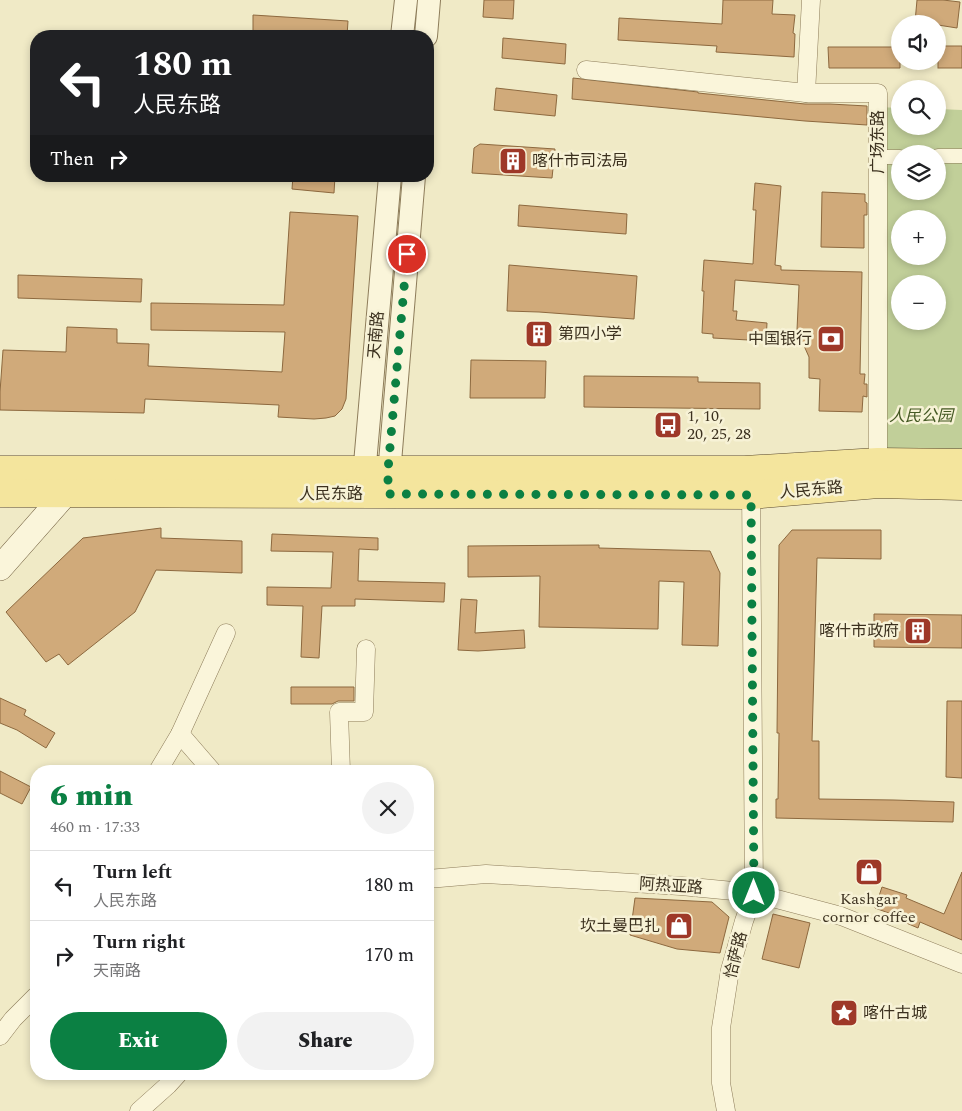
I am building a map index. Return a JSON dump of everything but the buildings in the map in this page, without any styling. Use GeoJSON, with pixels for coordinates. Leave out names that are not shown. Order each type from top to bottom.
{"type":"FeatureCollection","features":[{"type":"Feature","properties":{"kind":"main road","name":"人民东路"},"geometry":{"type":"LineString","coordinates":[[0,470],[376,482],[751,482],[878,473],[962,463]]}},
{"type":"Feature","properties":{"kind":"main road","name":"人民东路"},"geometry":{"type":"LineString","coordinates":[[878,473],[962,486]]}},
{"type":"Feature","properties":{"kind":"main road","name":"人民东路"},"geometry":{"type":"LineString","coordinates":[[0,493],[66,493],[376,482]]}},
{"type":"Feature","properties":{"kind":"main road"},"geometry":{"type":"LineString","coordinates":[[0,568],[66,493]]}},
{"type":"Feature","properties":{"kind":"street"},"geometry":{"type":"LineString","coordinates":[[403,30],[406,0]]}},
{"type":"Feature","properties":{"kind":"street"},"geometry":{"type":"LineString","coordinates":[[426,30],[429,0]]}},
{"type":"Feature","properties":{"kind":"street"},"geometry":{"type":"LineString","coordinates":[[806,93],[810,0]]}},
{"type":"Feature","properties":{"kind":"street","name":"广场东路"},"geometry":{"type":"LineString","coordinates":[[586,70],[806,93],[878,93],[878,473]]}},
{"type":"Feature","properties":{"kind":"street"},"geometry":{"type":"LineString","coordinates":[[946,156],[962,156]]}},
{"type":"Feature","properties":{"kind":"street"},"geometry":{"type":"LineString","coordinates":[[878,157],[891,157]]}},
{"type":"Feature","properties":{"kind":"street","name":"天南路"},"geometry":{"type":"LineString","coordinates":[[376,482],[390,182]]}},
{"type":"Feature","properties":{"kind":"street","name":"天南路"},"geometry":{"type":"LineString","coordinates":[[376,482],[413,182]]}},
{"type":"Feature","properties":{"kind":"street","name":"恰萨路"},"geometry":{"type":"LineString","coordinates":[[726,1111],[721,1083],[721,1028],[730,970],[744,920],[754,893],[751,482]]}},
{"type":"Feature","properties":{"kind":"street"},"geometry":{"type":"LineString","coordinates":[[162,765],[180,734],[226,633]]}},
{"type":"Feature","properties":{"kind":"street"},"geometry":{"type":"LineString","coordinates":[[341,765],[339,712],[364,712],[366,649]]}},
{"type":"Feature","properties":{"kind":"street"},"geometry":{"type":"LineString","coordinates":[[180,734],[207,765]]}},
{"type":"Feature","properties":{"kind":"street","name":"阿热亚路"},"geometry":{"type":"LineString","coordinates":[[434,878],[486,874],[681,886],[754,893],[841,916],[962,964]]}},
{"type":"Feature","properties":{"kind":"street"},"geometry":{"type":"LineString","coordinates":[[0,1036],[30,1002]]}},
{"type":"Feature","properties":{"kind":"street"},"geometry":{"type":"LineString","coordinates":[[138,1111],[173,1080]]}},
{"type":"Feature","properties":{"kind":"green space","name":"人民公园"},"geometry":{"type":"Polygon","coordinates":[[[878,107],[891,108],[891,135],[946,135],[946,109],[962,110],[962,463],[878,462],[878,107]]]}},
{"type":"Feature","properties":{"kind":"place","name":"喀什市司法局"},"geometry":{"type":"Point","coordinates":[513,161]}},
{"type":"Feature","properties":{"kind":"place","name":"第四小学"},"geometry":{"type":"Point","coordinates":[539,334]}},
{"type":"Feature","properties":{"kind":"place","name":"中国银行"},"geometry":{"type":"Point","coordinates":[831,339]}},
{"type":"Feature","properties":{"kind":"place","name":"1, 10, 20, 25, 28"},"geometry":{"type":"Point","coordinates":[668,425]}},
{"type":"Feature","properties":{"kind":"place","name":"喀什市政府"},"geometry":{"type":"Point","coordinates":[918,631]}},
{"type":"Feature","properties":{"kind":"place","name":"Kashgar cornor coffee"},"geometry":{"type":"Point","coordinates":[869,872]}},
{"type":"Feature","properties":{"kind":"place","name":"坎土曼巴扎"},"geometry":{"type":"Point","coordinates":[679,926]}},
{"type":"Feature","properties":{"kind":"place","name":"喀什古城"},"geometry":{"type":"Point","coordinates":[844,1013]}},
{"type":"Feature","properties":{"kind":"route"},"geometry":{"type":"LineString","coordinates":[[407,254],[388,470],[388,494],[751,495],[754,893]]}}]}
